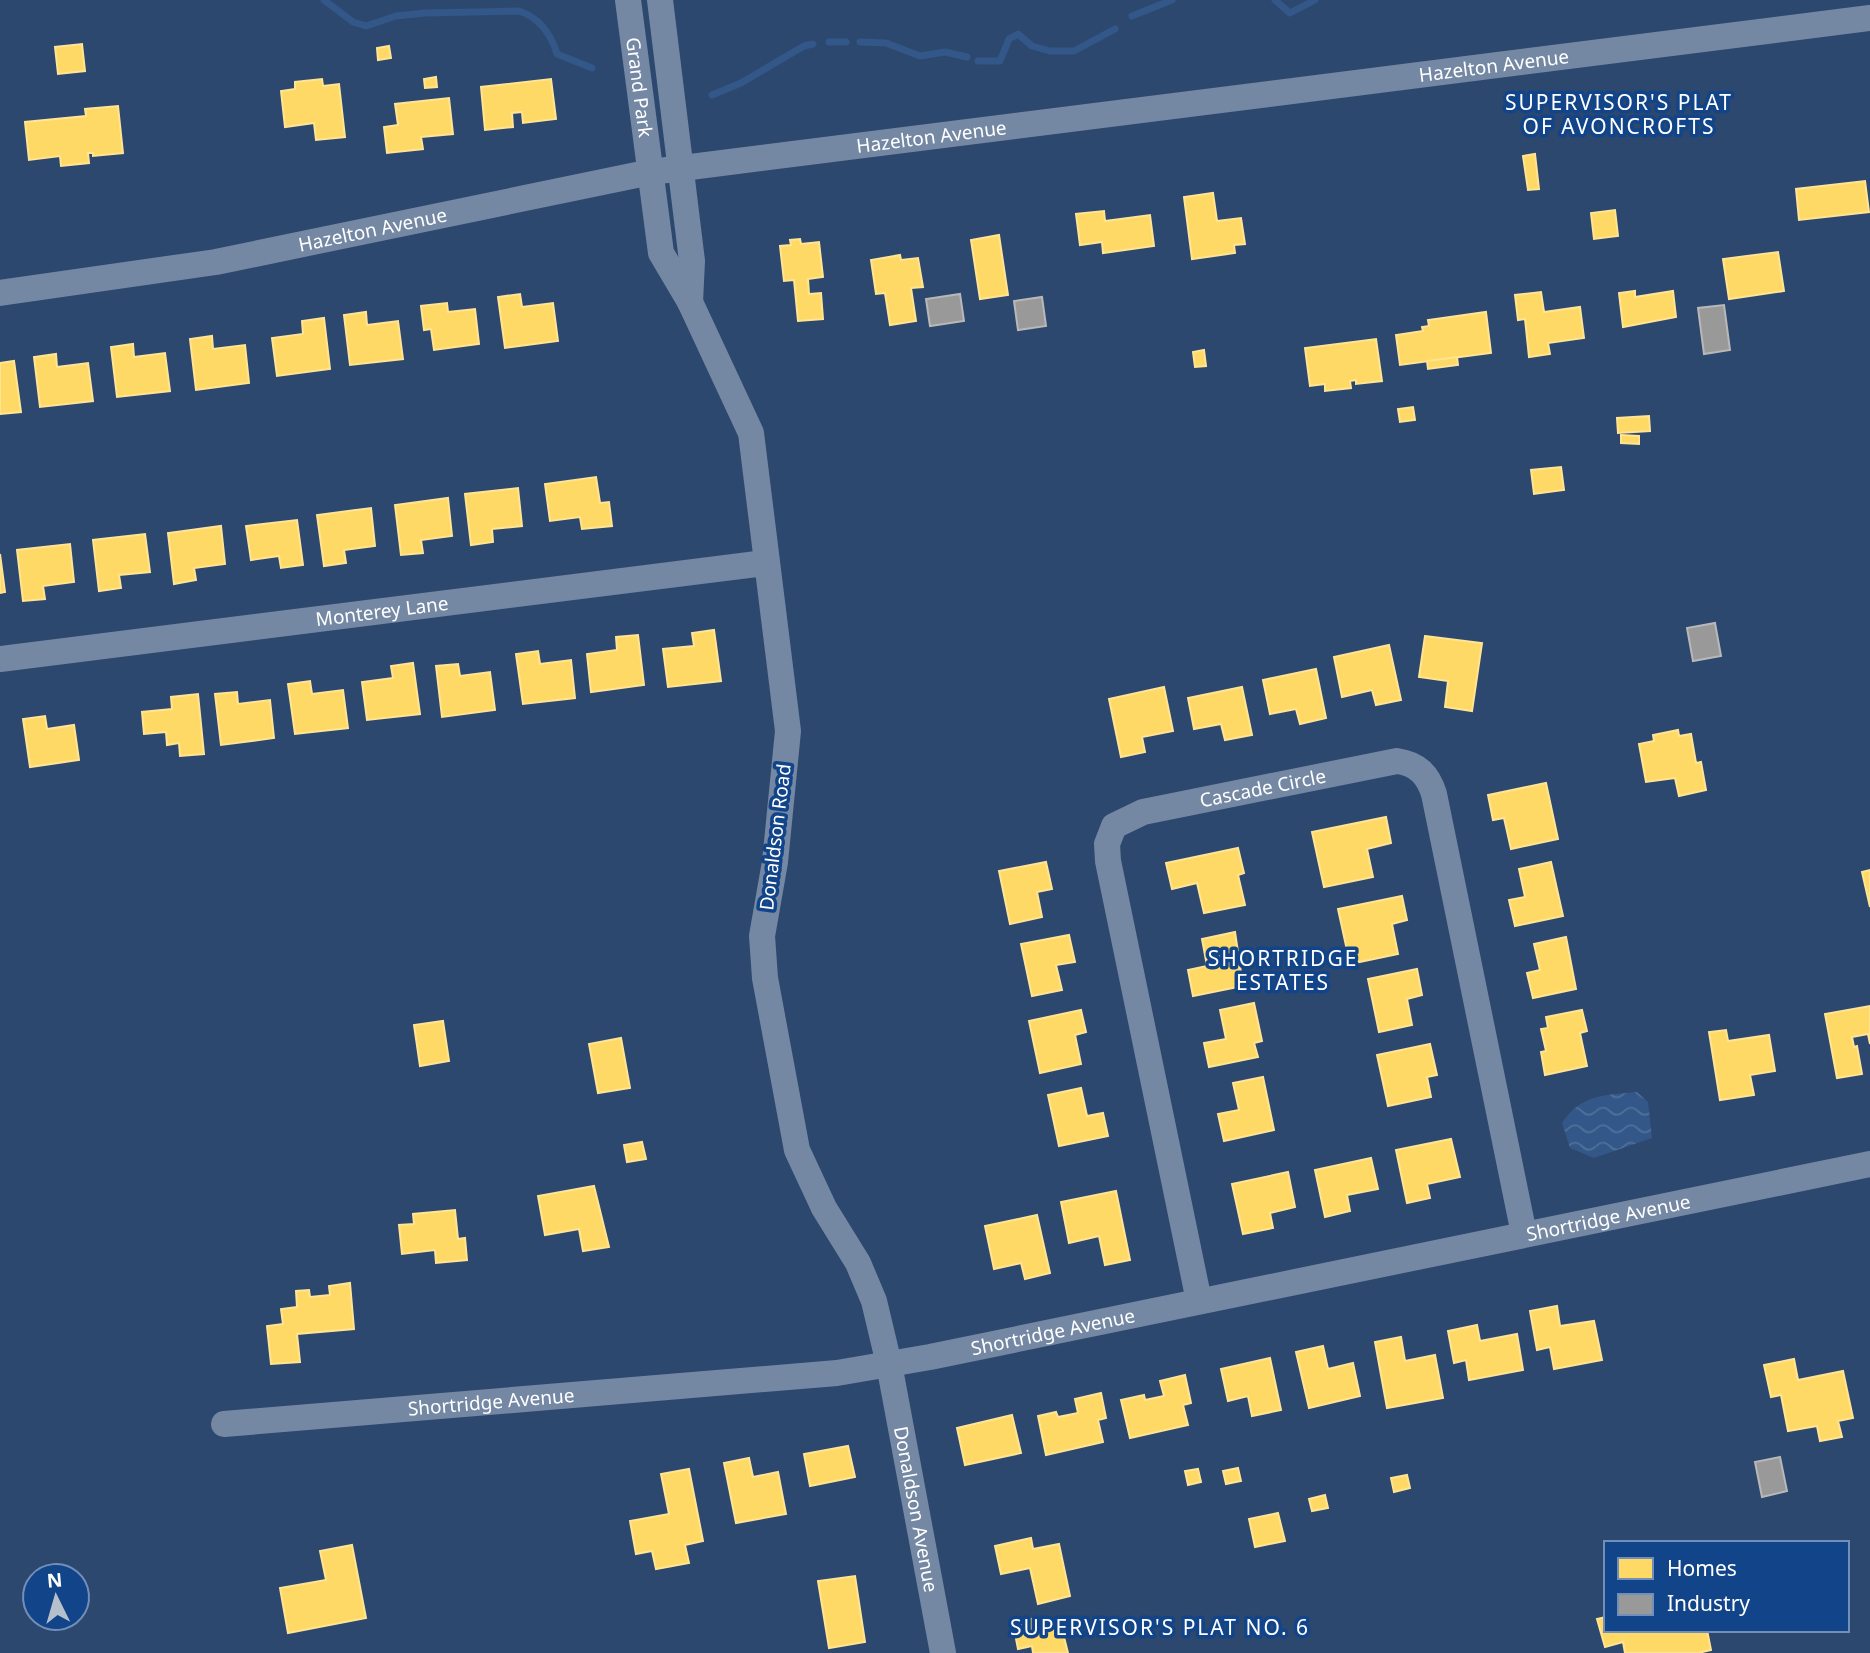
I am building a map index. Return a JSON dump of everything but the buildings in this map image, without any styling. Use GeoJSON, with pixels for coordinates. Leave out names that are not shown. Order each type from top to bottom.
{"type":"FeatureCollection","features":[{"type":"Feature","properties":{"kind":"street","name":"Grand Park"},"geometry":{"type":"LineString","coordinates":[[628,0],[651,172]]}},
{"type":"Feature","properties":{"kind":"street","name":"Grand Park"},"geometry":{"type":"LineString","coordinates":[[660,0],[682,168]]}},
{"type":"Feature","properties":{"kind":"street","name":"Hazelton Avenue"},"geometry":{"type":"LineString","coordinates":[[0,293],[202,264],[651,172],[1870,18]]}},
{"type":"Feature","properties":{"kind":"street","name":"Donaldson Road"},"geometry":{"type":"LineString","coordinates":[[682,168],[692,261],[690,302]]}},
{"type":"Feature","properties":{"kind":"street","name":"Donaldson Road"},"geometry":{"type":"LineString","coordinates":[[651,172],[661,253],[690,302],[751,433],[765,563],[788,731],[775,862],[762,936],[765,978],[797,1150],[824,1208],[858,1263],[874,1301],[889,1364]]}},
{"type":"Feature","properties":{"kind":"street","name":"Monterey Lane"},"geometry":{"type":"LineString","coordinates":[[0,659],[765,563]]}},
{"type":"Feature","properties":{"kind":"street","name":"Cascade Circle"},"geometry":{"type":"LineString","coordinates":[[1199,1301],[1108,861],[1107,844],[1114,826],[1143,812],[1397,761],[1408,763],[1424,773],[1434,794],[1524,1234]]}},
{"type":"Feature","properties":{"kind":"street","name":"Shortridge Avenue"},"geometry":{"type":"LineString","coordinates":[[224,1424],[785,1379],[889,1364],[1870,1164]]}},
{"type":"Feature","properties":{"kind":"street","name":"Donaldson Avenue"},"geometry":{"type":"LineString","coordinates":[[889,1364],[943,1653]]}},
{"type":"Feature","properties":{"kind":"water"},"geometry":{"type":"Polygon","coordinates":[[[1637,1092],[1648,1102],[1652,1138],[1594,1158],[1570,1148],[1562,1123],[1577,1106],[1595,1098],[1637,1092]]]}},
{"type":"Feature","properties":{"kind":"waterway"},"geometry":{"type":"LineString","coordinates":[[324,0],[353,22],[366,26],[396,16],[425,13],[519,11],[544,28],[557,54],[592,68]]}},
{"type":"Feature","properties":{"kind":"waterway"},"geometry":{"type":"LineString","coordinates":[[1132,16],[1172,0]]}},
{"type":"Feature","properties":{"kind":"waterway"},"geometry":{"type":"LineString","coordinates":[[1275,0],[1290,13],[1315,0]]}},
{"type":"Feature","properties":{"kind":"waterway"},"geometry":{"type":"LineString","coordinates":[[978,61],[1000,61],[1009,39],[1018,34],[1032,46],[1050,51],[1074,51],[1115,29]]}},
{"type":"Feature","properties":{"kind":"waterway"},"geometry":{"type":"LineString","coordinates":[[829,42],[846,42]]}},
{"type":"Feature","properties":{"kind":"waterway"},"geometry":{"type":"LineString","coordinates":[[860,42],[886,43],[920,56],[945,52],[967,57]]}},
{"type":"Feature","properties":{"kind":"waterway"},"geometry":{"type":"LineString","coordinates":[[712,95],[741,83],[804,46],[813,44]]}},
{"type":"Feature","properties":{"kind":"district","name":"SUPERVISOR'S PLAT OF AVONCROFTS"},"geometry":{"type":"Point","coordinates":[1619,115]}},
{"type":"Feature","properties":{"kind":"district","name":"SHORTRIDGE ESTATES"},"geometry":{"type":"Point","coordinates":[1283,971]}},
{"type":"Feature","properties":{"kind":"district","name":"SUPERVISOR'S PLAT NO. 6"},"geometry":{"type":"Point","coordinates":[1160,1628]}}]}
